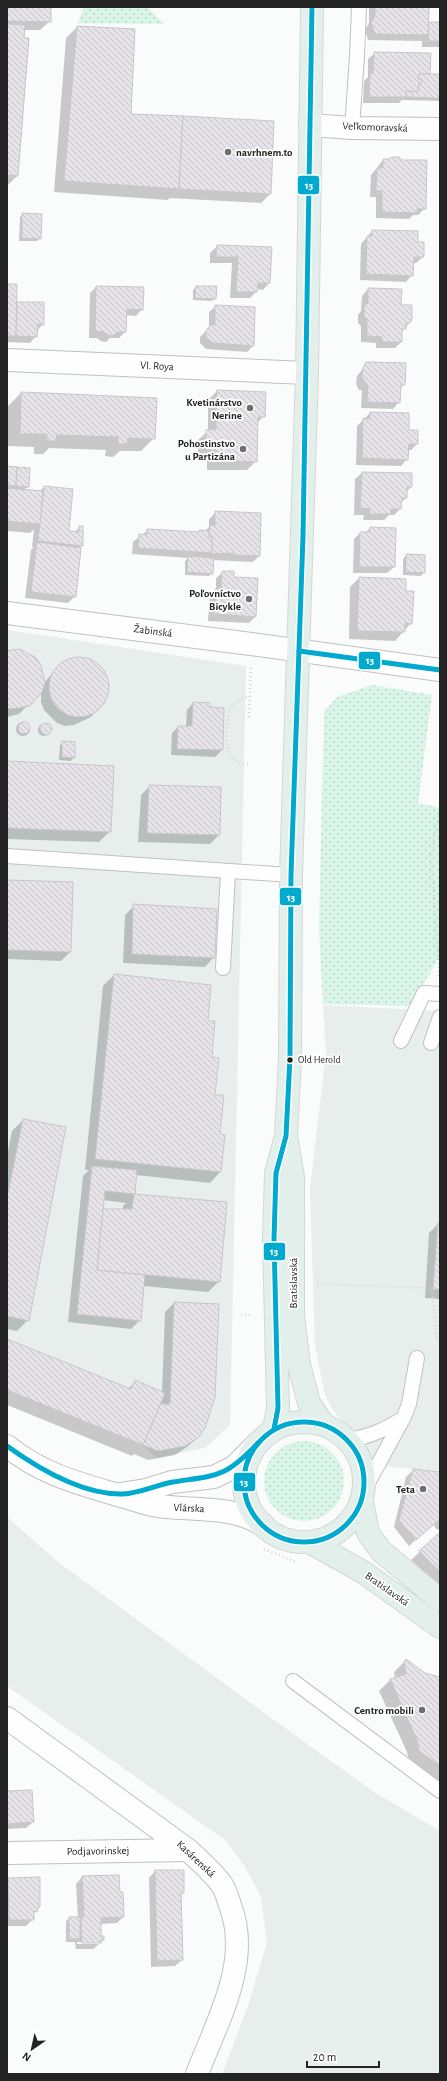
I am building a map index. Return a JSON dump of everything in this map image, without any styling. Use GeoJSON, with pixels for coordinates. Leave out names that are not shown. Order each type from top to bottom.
{"type":"FeatureCollection","features":[{"type":"Feature","properties":{"kind":"main road","name":"Bratislavská"},"geometry":{"type":"LineString","coordinates":[[312,7],[307,372],[291,876],[290,1057],[286,1136],[292,1177],[294,1315],[299,1365],[309,1403],[323,1424],[348,1440],[360,1458],[365,1481],[362,1497],[368,1534],[381,1551],[440,1600]]}},
{"type":"Feature","properties":{"kind":"main road","name":"Bratislavská"},"geometry":{"type":"LineString","coordinates":[[286,1136],[276,1172],[274,1239],[278,1408],[266,1436],[247,1462],[244,1478],[246,1496],[255,1516],[263,1526],[281,1537],[311,1543],[363,1572],[440,1627]]}},
{"type":"Feature","properties":{"kind":"main road","name":"Bratislavská"},"geometry":{"type":"LineString","coordinates":[[266,1436],[302,1421],[323,1424]]}},
{"type":"Feature","properties":{"kind":"main road"},"geometry":{"type":"LineString","coordinates":[[311,1543],[334,1534],[350,1521],[362,1497]]}},
{"type":"Feature","properties":{"kind":"street","name":"Veľkomoravská"},"geometry":{"type":"LineString","coordinates":[[310,124],[352,128],[440,129]]}},
{"type":"Feature","properties":{"kind":"street","name":"Vl. Roya"},"geometry":{"type":"LineString","coordinates":[[7,360],[307,372]]}},
{"type":"Feature","properties":{"kind":"street","name":"Žabinská"},"geometry":{"type":"LineString","coordinates":[[7,613],[440,670]]}},
{"type":"Feature","properties":{"kind":"street","name":"Vlárska"},"geometry":{"type":"LineString","coordinates":[[113,1494],[134,1492],[172,1482],[214,1477],[234,1467],[266,1436]]}},
{"type":"Feature","properties":{"kind":"street","name":"Vlárska"},"geometry":{"type":"LineString","coordinates":[[7,1446],[30,1462],[63,1479],[158,1506],[221,1510],[252,1519],[263,1526]]}},
{"type":"Feature","properties":{"kind":"street","name":"Kasárenská"},"geometry":{"type":"LineString","coordinates":[[7,1718],[188,1850],[209,1869],[223,1887],[234,1914],[238,1943],[234,1979],[197,2074]]}},
{"type":"Feature","properties":{"kind":"street","name":"Podjavorinskej"},"geometry":{"type":"LineString","coordinates":[[7,1853],[188,1850]]}},
{"type":"Feature","properties":{"kind":"lane"},"geometry":{"type":"LineString","coordinates":[[352,128],[358,56],[359,7]]}},
{"type":"Feature","properties":{"kind":"lane"},"geometry":{"type":"LineString","coordinates":[[7,856],[291,876]]}},
{"type":"Feature","properties":{"kind":"lane"},"geometry":{"type":"LineString","coordinates":[[223,968],[228,872]]}},
{"type":"Feature","properties":{"kind":"lane"},"geometry":{"type":"LineString","coordinates":[[401,1041],[424,993],[440,988]]}},
{"type":"Feature","properties":{"kind":"lane"},"geometry":{"type":"LineString","coordinates":[[431,1043],[440,1017]]}},
{"type":"Feature","properties":{"kind":"lane"},"geometry":{"type":"LineString","coordinates":[[362,1497],[404,1418],[409,1404],[417,1358]]}},
{"type":"Feature","properties":{"kind":"lane"},"geometry":{"type":"LineString","coordinates":[[348,1440],[367,1438],[379,1433],[404,1418]]}},
{"type":"Feature","properties":{"kind":"lane"},"geometry":{"type":"LineString","coordinates":[[292,1681],[440,1791]]}},
{"type":"Feature","properties":{"kind":"path"},"geometry":{"type":"LineString","coordinates":[[249,717],[252,661]]}},
{"type":"Feature","properties":{"kind":"path"},"geometry":{"type":"LineString","coordinates":[[248,764],[236,761],[230,757],[226,748],[227,714],[232,706],[239,700],[250,696]]}},
{"type":"Feature","properties":{"kind":"path"},"geometry":{"type":"LineString","coordinates":[[440,806],[431,855],[440,988]]}},
{"type":"Feature","properties":{"kind":"path"},"geometry":{"type":"LineString","coordinates":[[173,959],[203,960]]}},
{"type":"Feature","properties":{"kind":"path"},"geometry":{"type":"LineString","coordinates":[[321,1284],[432,1288],[437,1341]]}},
{"type":"Feature","properties":{"kind":"path"},"geometry":{"type":"LineString","coordinates":[[263,1549],[302,1565]]}},
{"type":"Feature","properties":{"kind":"shaded area"},"geometry":{"type":"Polygon","coordinates":[[[7,630],[246,666],[230,1425],[205,1448],[156,1458],[143,1445],[7,1390],[7,630]]]}},
{"type":"Feature","properties":{"kind":"shaded area"},"geometry":{"type":"Polygon","coordinates":[[[323,1005],[440,1011],[440,1471],[380,1466],[332,1409],[325,1395],[315,1346],[310,1189],[326,1053],[323,1005]]]}},
{"type":"Feature","properties":{"kind":"shaded area"},"geometry":{"type":"Polygon","coordinates":[[[7,1517],[58,1562],[292,1733],[374,1792],[440,1831],[440,2074],[222,2074],[248,2006],[267,1943],[261,1897],[244,1865],[225,1840],[7,1686],[7,1517]]]}},
{"type":"Feature","properties":{"kind":"green space"},"geometry":{"type":"Polygon","coordinates":[[[84,7],[93,7],[95,9],[98,7],[147,7],[164,24],[78,23],[84,7]]]}},
{"type":"Feature","properties":{"kind":"green space"},"geometry":{"type":"Polygon","coordinates":[[[372,685],[432,695],[418,803],[440,808],[440,956],[411,1006],[323,1004],[319,929],[324,712],[337,697],[372,685]]]}},
{"type":"Feature","properties":{"kind":"green space"},"geometry":{"type":"Polygon","coordinates":[[[296,1441],[312,1441],[333,1452],[344,1473],[344,1489],[333,1510],[312,1521],[296,1521],[282,1515],[275,1510],[270,1503],[264,1489],[264,1473],[270,1459],[275,1452],[282,1447],[296,1441]]]}},
{"type":"Feature","properties":{"kind":"building"},"geometry":{"type":"Polygon","coordinates":[[[7,7],[51,7],[51,22],[7,21],[7,7]]]}},
{"type":"Feature","properties":{"kind":"building"},"geometry":{"type":"Polygon","coordinates":[[[375,7],[429,7],[428,35],[375,34],[371,23],[375,16],[375,7]]]}},
{"type":"Feature","properties":{"kind":"building"},"geometry":{"type":"Polygon","coordinates":[[[429,22],[440,22],[440,41],[428,41],[429,22]]]}},
{"type":"Feature","properties":{"kind":"building"},"geometry":{"type":"Polygon","coordinates":[[[7,24],[25,25],[24,38],[29,38],[18,176],[7,175],[7,24]]]}},
{"type":"Feature","properties":{"kind":"building"},"geometry":{"type":"Polygon","coordinates":[[[77,26],[135,29],[131,114],[183,116],[179,189],[64,181],[77,26]]]}},
{"type":"Feature","properties":{"kind":"building"},"geometry":{"type":"Polygon","coordinates":[[[374,52],[431,53],[430,74],[419,74],[418,79],[422,79],[421,83],[419,83],[418,92],[406,91],[406,97],[369,97],[370,74],[373,73],[374,52]]]}},
{"type":"Feature","properties":{"kind":"building"},"geometry":{"type":"Polygon","coordinates":[[[419,74],[440,74],[439,98],[406,97],[406,91],[418,92],[419,83],[421,83],[422,79],[418,79],[419,74]]]}},
{"type":"Feature","properties":{"kind":"building"},"geometry":{"type":"Polygon","coordinates":[[[183,116],[274,121],[271,194],[179,189],[183,116]]]}},
{"type":"Feature","properties":{"kind":"building"},"geometry":{"type":"Polygon","coordinates":[[[392,157],[399,157],[402,160],[427,160],[426,209],[417,209],[417,213],[382,212],[382,191],[376,191],[377,168],[383,168],[383,159],[389,159],[392,157]]]}},
{"type":"Feature","properties":{"kind":"building"},"geometry":{"type":"Polygon","coordinates":[[[22,213],[42,214],[41,239],[22,238],[22,213]]]}},
{"type":"Feature","properties":{"kind":"building"},"geometry":{"type":"Polygon","coordinates":[[[372,230],[418,231],[418,242],[424,242],[424,257],[414,257],[413,276],[366,274],[367,236],[372,236],[372,230]]]}},
{"type":"Feature","properties":{"kind":"building"},"geometry":{"type":"Polygon","coordinates":[[[217,245],[272,247],[270,283],[258,283],[257,292],[236,292],[238,257],[216,257],[217,245]]]}},
{"type":"Feature","properties":{"kind":"building"},"geometry":{"type":"Polygon","coordinates":[[[7,284],[17,284],[16,336],[7,336],[7,284]]]}},
{"type":"Feature","properties":{"kind":"building"},"geometry":{"type":"Polygon","coordinates":[[[96,286],[144,287],[143,310],[127,309],[126,332],[118,332],[113,336],[104,332],[95,331],[96,286]]]}},
{"type":"Feature","properties":{"kind":"building"},"geometry":{"type":"Polygon","coordinates":[[[196,286],[217,286],[216,299],[195,298],[196,286]]]}},
{"type":"Feature","properties":{"kind":"building"},"geometry":{"type":"Polygon","coordinates":[[[368,288],[402,289],[401,305],[412,305],[412,319],[410,323],[406,323],[406,329],[402,329],[402,342],[382,342],[382,337],[367,336],[367,320],[364,317],[364,307],[368,303],[368,288]]]}},
{"type":"Feature","properties":{"kind":"building"},"geometry":{"type":"Polygon","coordinates":[[[17,302],[44,302],[44,325],[38,324],[37,337],[16,336],[17,302]]]}},
{"type":"Feature","properties":{"kind":"building"},"geometry":{"type":"Polygon","coordinates":[[[215,305],[255,307],[254,346],[213,343],[206,337],[206,330],[212,324],[215,325],[215,305]]]}},
{"type":"Feature","properties":{"kind":"building"},"geometry":{"type":"Polygon","coordinates":[[[366,362],[406,363],[405,385],[401,385],[400,403],[367,402],[368,384],[366,384],[362,377],[363,368],[366,362]]]}},
{"type":"Feature","properties":{"kind":"building"},"geometry":{"type":"Polygon","coordinates":[[[217,390],[266,392],[265,417],[258,417],[257,462],[215,461],[216,450],[206,450],[206,430],[216,429],[217,390]]]}},
{"type":"Feature","properties":{"kind":"building"},"geometry":{"type":"Polygon","coordinates":[[[21,392],[157,398],[155,439],[128,438],[127,444],[118,444],[118,437],[57,435],[56,441],[47,441],[47,434],[20,434],[21,392]]]}},
{"type":"Feature","properties":{"kind":"building"},"geometry":{"type":"Polygon","coordinates":[[[370,412],[409,413],[409,430],[418,430],[418,444],[409,444],[408,460],[362,458],[363,418],[370,419],[370,412]]]}},
{"type":"Feature","properties":{"kind":"building"},"geometry":{"type":"Polygon","coordinates":[[[7,466],[17,467],[16,486],[7,485],[7,466]]]}},
{"type":"Feature","properties":{"kind":"building"},"geometry":{"type":"Polygon","coordinates":[[[17,467],[30,468],[29,487],[16,486],[17,467]]]}},
{"type":"Feature","properties":{"kind":"building"},"geometry":{"type":"Polygon","coordinates":[[[362,472],[412,473],[412,487],[407,487],[407,498],[402,498],[401,509],[391,509],[391,514],[369,514],[370,509],[360,508],[362,472]]]}},
{"type":"Feature","properties":{"kind":"building"},"geometry":{"type":"Polygon","coordinates":[[[44,486],[73,489],[69,531],[79,532],[79,526],[83,526],[83,546],[38,541],[44,486]]]}},
{"type":"Feature","properties":{"kind":"building"},"geometry":{"type":"Polygon","coordinates":[[[7,488],[43,491],[40,524],[7,521],[7,488]]]}},
{"type":"Feature","properties":{"kind":"building"},"geometry":{"type":"Polygon","coordinates":[[[215,511],[261,513],[260,556],[233,555],[233,553],[212,554],[212,537],[209,537],[209,531],[210,525],[215,526],[215,511]]]}},
{"type":"Feature","properties":{"kind":"building"},"geometry":{"type":"Polygon","coordinates":[[[370,527],[396,528],[395,567],[359,567],[360,532],[370,532],[370,527]]]}},
{"type":"Feature","properties":{"kind":"building"},"geometry":{"type":"Polygon","coordinates":[[[147,529],[199,532],[199,530],[209,531],[209,537],[212,537],[212,553],[138,548],[139,534],[147,535],[147,529]]]}},
{"type":"Feature","properties":{"kind":"building"},"geometry":{"type":"Polygon","coordinates":[[[37,542],[81,548],[76,597],[31,592],[37,542]]]}},
{"type":"Feature","properties":{"kind":"building"},"geometry":{"type":"Polygon","coordinates":[[[406,554],[425,555],[425,573],[406,572],[406,554]]]}},
{"type":"Feature","properties":{"kind":"building"},"geometry":{"type":"Polygon","coordinates":[[[188,556],[214,558],[213,574],[187,572],[188,556]]]}},
{"type":"Feature","properties":{"kind":"building"},"geometry":{"type":"Polygon","coordinates":[[[222,571],[234,571],[234,577],[258,578],[256,617],[214,614],[216,588],[221,588],[222,571]]]}},
{"type":"Feature","properties":{"kind":"building"},"geometry":{"type":"Polygon","coordinates":[[[359,577],[406,579],[406,591],[414,591],[412,624],[405,623],[405,632],[357,631],[359,577]]]}},
{"type":"Feature","properties":{"kind":"building"},"geometry":{"type":"Polygon","coordinates":[[[19,649],[35,657],[41,665],[45,683],[42,692],[30,706],[12,709],[7,708],[7,651],[19,649]]]}},
{"type":"Feature","properties":{"kind":"building"},"geometry":{"type":"Polygon","coordinates":[[[79,657],[96,662],[104,670],[109,687],[104,704],[96,712],[79,717],[62,712],[54,704],[49,687],[54,670],[62,662],[79,657]]]}},
{"type":"Feature","properties":{"kind":"building"},"geometry":{"type":"Polygon","coordinates":[[[193,702],[210,703],[210,707],[224,708],[223,750],[177,749],[178,726],[192,726],[193,702]]]}},
{"type":"Feature","properties":{"kind":"building"},"geometry":{"type":"Polygon","coordinates":[[[22,722],[26,722],[30,728],[26,734],[22,734],[18,730],[18,726],[22,722]]]}},
{"type":"Feature","properties":{"kind":"building"},"geometry":{"type":"Polygon","coordinates":[[[44,723],[48,723],[52,729],[48,735],[44,735],[40,731],[40,727],[44,723]]]}},
{"type":"Feature","properties":{"kind":"building"},"geometry":{"type":"Polygon","coordinates":[[[62,741],[75,742],[75,758],[62,757],[62,741]]]}},
{"type":"Feature","properties":{"kind":"building"},"geometry":{"type":"Polygon","coordinates":[[[7,761],[114,766],[111,832],[7,828],[7,761]]]}},
{"type":"Feature","properties":{"kind":"building"},"geometry":{"type":"Polygon","coordinates":[[[149,785],[221,787],[220,835],[147,833],[149,785]]]}},
{"type":"Feature","properties":{"kind":"building"},"geometry":{"type":"Polygon","coordinates":[[[7,880],[73,882],[71,952],[7,950],[7,880]]]}},
{"type":"Feature","properties":{"kind":"building"},"geometry":{"type":"Polygon","coordinates":[[[133,904],[217,909],[215,958],[132,954],[133,904]]]}},
{"type":"Feature","properties":{"kind":"building"},"geometry":{"type":"Polygon","coordinates":[[[114,974],[211,985],[208,1021],[215,1021],[212,1057],[219,1058],[215,1095],[224,1095],[220,1134],[225,1135],[221,1172],[95,1159],[114,974]]]}},
{"type":"Feature","properties":{"kind":"building"},"geometry":{"type":"Polygon","coordinates":[[[23,1119],[66,1127],[29,1321],[7,1316],[7,1198],[23,1119]]]}},
{"type":"Feature","properties":{"kind":"building"},"geometry":{"type":"Polygon","coordinates":[[[92,1166],[137,1170],[135,1194],[105,1191],[97,1270],[145,1275],[141,1321],[77,1314],[92,1166]]]}},
{"type":"Feature","properties":{"kind":"building"},"geometry":{"type":"Polygon","coordinates":[[[134,1194],[227,1202],[220,1282],[97,1270],[103,1209],[132,1209],[134,1194]]]}},
{"type":"Feature","properties":{"kind":"building"},"geometry":{"type":"Polygon","coordinates":[[[438,1223],[440,1223],[440,1290],[433,1289],[438,1223]]]}},
{"type":"Feature","properties":{"kind":"building"},"geometry":{"type":"Polygon","coordinates":[[[174,1302],[219,1304],[215,1397],[205,1428],[198,1438],[185,1446],[158,1451],[143,1445],[161,1403],[167,1405],[170,1403],[174,1302]]]}},
{"type":"Feature","properties":{"kind":"building"},"geometry":{"type":"Polygon","coordinates":[[[7,1339],[131,1389],[135,1380],[165,1393],[143,1445],[7,1390],[7,1339]]]}},
{"type":"Feature","properties":{"kind":"building"},"geometry":{"type":"Polygon","coordinates":[[[413,1469],[440,1472],[440,1519],[416,1540],[399,1520],[413,1469]]]}},
{"type":"Feature","properties":{"kind":"building"},"geometry":{"type":"Polygon","coordinates":[[[440,1532],[440,1572],[419,1551],[440,1532]]]}},
{"type":"Feature","properties":{"kind":"building","name":"Centro mobili"},"geometry":{"type":"Polygon","coordinates":[[[406,1659],[425,1673],[440,1677],[440,1766],[419,1751],[417,1740],[390,1679],[406,1674],[404,1661],[406,1659]]]}},
{"type":"Feature","properties":{"kind":"building"},"geometry":{"type":"Polygon","coordinates":[[[32,1790],[34,1822],[7,1824],[7,1791],[32,1790]]]}},
{"type":"Feature","properties":{"kind":"building"},"geometry":{"type":"Polygon","coordinates":[[[155,1870],[184,1870],[184,1893],[181,1893],[183,1960],[157,1961],[155,1870]]]}},
{"type":"Feature","properties":{"kind":"building"},"geometry":{"type":"Polygon","coordinates":[[[119,1875],[120,1892],[123,1892],[124,1917],[101,1918],[101,1936],[104,1936],[104,1940],[101,1940],[101,1943],[82,1943],[81,1917],[84,1917],[82,1876],[119,1875]]]}},
{"type":"Feature","properties":{"kind":"building"},"geometry":{"type":"Polygon","coordinates":[[[40,1877],[40,1907],[38,1907],[37,1912],[34,1911],[34,1920],[9,1920],[8,1878],[40,1877]]]}},
{"type":"Feature","properties":{"kind":"building"},"geometry":{"type":"Polygon","coordinates":[[[69,1917],[80,1917],[80,1939],[69,1939],[69,1917]]]}},
{"type":"Feature","properties":{"kind":"transit line","name":"13"},"geometry":{"type":"LineString","coordinates":[[274,1429],[278,1408],[274,1239],[276,1173],[286,1136],[290,1057],[291,875],[303,536],[312,7]]}},
{"type":"Feature","properties":{"kind":"transit line","name":"13"},"geometry":{"type":"LineString","coordinates":[[299,651],[440,670]]}},
{"type":"Feature","properties":{"kind":"transit line","name":"13"},"geometry":{"type":"LineString","coordinates":[[304,1422],[316,1423],[327,1427],[337,1432],[346,1440],[354,1449],[359,1459],[363,1470],[364,1482],[363,1494],[359,1505],[354,1515],[346,1524],[337,1532],[327,1537],[316,1541],[304,1542],[292,1541],[281,1537],[271,1532],[262,1524],[254,1515],[249,1505],[245,1494],[244,1482],[245,1470],[249,1459],[254,1449],[262,1440],[271,1432],[281,1427],[292,1423],[304,1422]]}},
{"type":"Feature","properties":{"kind":"transit line","name":"13"},"geometry":{"type":"LineString","coordinates":[[7,1446],[47,1472],[62,1479],[92,1490],[123,1494],[136,1492],[167,1483],[201,1478],[220,1473],[237,1463],[258,1443]]}},
{"type":"Feature","properties":{"kind":"place","name":"navrhnem.to"},"geometry":{"type":"Point","coordinates":[228,152]}},
{"type":"Feature","properties":{"kind":"place","name":"Kvetinárstvo Nerine"},"geometry":{"type":"Point","coordinates":[250,408]}},
{"type":"Feature","properties":{"kind":"place","name":"Pohostinstvo u Partizána"},"geometry":{"type":"Point","coordinates":[243,449]}},
{"type":"Feature","properties":{"kind":"place","name":"Poľovníctvo Bicykle"},"geometry":{"type":"Point","coordinates":[249,599]}},
{"type":"Feature","properties":{"kind":"place","name":"Old Herold"},"geometry":{"type":"Point","coordinates":[290,1060]}},
{"type":"Feature","properties":{"kind":"place","name":"Teta"},"geometry":{"type":"Point","coordinates":[423,1489]}},
{"type":"Feature","properties":{"kind":"place","name":"Centro mobili"},"geometry":{"type":"Point","coordinates":[422,1710]}}]}
